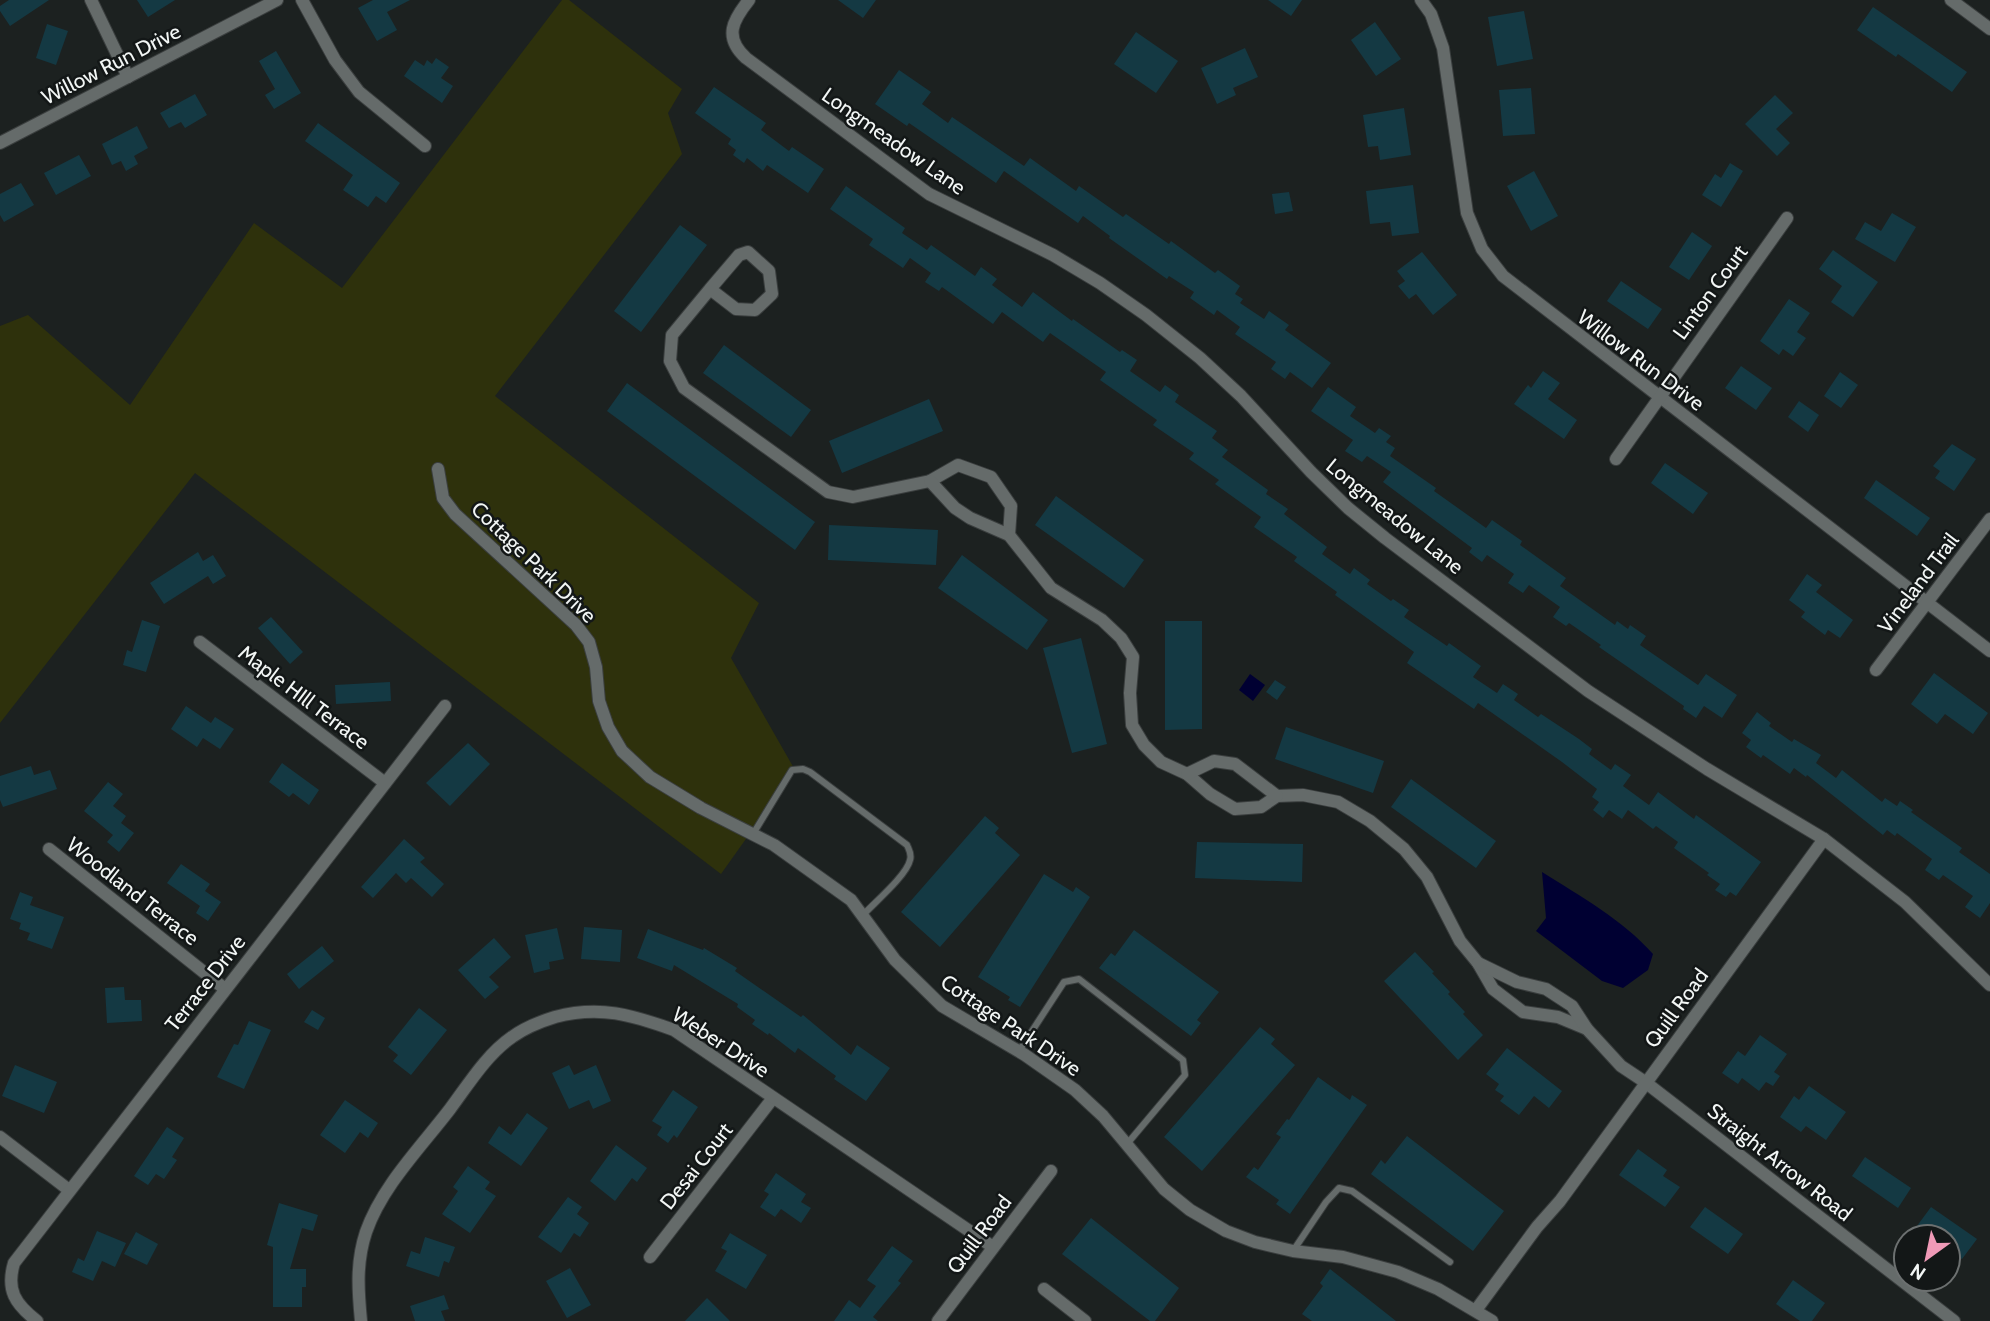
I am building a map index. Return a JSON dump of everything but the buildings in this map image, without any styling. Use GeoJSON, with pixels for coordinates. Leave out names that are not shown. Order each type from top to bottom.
{"type":"FeatureCollection","features":[{"type":"Feature","properties":{"kind":"street"},"geometry":{"type":"LineString","coordinates":[[91,0],[128,77]]}},
{"type":"Feature","properties":{"kind":"street","name":"Willow Run Drive"},"geometry":{"type":"LineString","coordinates":[[0,144],[277,0]]}},
{"type":"Feature","properties":{"kind":"street"},"geometry":{"type":"LineString","coordinates":[[302,0],[342,71],[359,92],[425,146]]}},
{"type":"Feature","properties":{"kind":"street","name":"Longmeadow Lane"},"geometry":{"type":"LineString","coordinates":[[749,0],[735,17],[732,29],[736,46],[743,55],[929,194],[1052,255],[1100,283],[1146,315],[1200,358],[1241,396],[1311,472],[1348,508],[1385,538],[1588,691],[1707,769],[1824,839],[1905,901],[1990,985]]}},
{"type":"Feature","properties":{"kind":"street","name":"Willow Run Drive"},"geometry":{"type":"LineString","coordinates":[[1421,0],[1431,14],[1443,48],[1467,213],[1482,249],[1503,276],[1516,289],[1990,651]]}},
{"type":"Feature","properties":{"kind":"street"},"geometry":{"type":"LineString","coordinates":[[1951,0],[1990,29]]}},
{"type":"Feature","properties":{"kind":"street","name":"Linton Court"},"geometry":{"type":"LineString","coordinates":[[1616,459],[1787,218]]}},
{"type":"Feature","properties":{"kind":"street"},"geometry":{"type":"LineString","coordinates":[[710,289],[736,309],[755,310],[772,295],[769,271],[748,252],[739,255],[710,289],[672,335],[670,361],[684,388],[828,492],[853,497],[930,481],[958,465],[991,477],[1011,506],[1009,535]]}},
{"type":"Feature","properties":{"kind":"street","name":"Cottage Park Drive"},"geometry":{"type":"LineString","coordinates":[[438,468],[443,498],[455,514],[576,625],[589,642],[596,667],[598,701],[608,727],[622,751],[662,784],[774,845],[851,900],[895,960],[942,1006],[1019,1051],[1075,1090],[1102,1116],[1164,1189],[1190,1210],[1236,1235],[1255,1242],[1293,1251],[1343,1257],[1398,1272],[1438,1289],[1492,1321]]}},
{"type":"Feature","properties":{"kind":"street","name":"Straight Arrow Road"},"geometry":{"type":"LineString","coordinates":[[930,481],[955,508],[970,518],[1009,535],[1051,588],[1102,620],[1121,638],[1133,657],[1130,693],[1132,725],[1144,745],[1161,762],[1187,774],[1210,794],[1235,809],[1261,807],[1277,796],[1303,795],[1338,802],[1370,821],[1404,849],[1427,877],[1460,940],[1478,962],[1493,989],[1523,1012],[1558,1017],[1587,1029]]}},
{"type":"Feature","properties":{"kind":"street","name":"Vineland Trail"},"geometry":{"type":"LineString","coordinates":[[1877,670],[1990,519]]}},
{"type":"Feature","properties":{"kind":"street","name":"Maple HIll Terrace"},"geometry":{"type":"LineString","coordinates":[[200,642],[385,783]]}},
{"type":"Feature","properties":{"kind":"street","name":"Terrace Drive"},"geometry":{"type":"LineString","coordinates":[[8,1294],[14,1263],[444,706]]}},
{"type":"Feature","properties":{"kind":"street"},"geometry":{"type":"LineString","coordinates":[[1187,774],[1214,761],[1235,764],[1277,796]]}},
{"type":"Feature","properties":{"kind":"street","name":"Quill Road"},"geometry":{"type":"LineString","coordinates":[[1476,1310],[1537,1227],[1560,1201],[1824,839]]}},
{"type":"Feature","properties":{"kind":"street","name":"Woodland Terrace"},"geometry":{"type":"LineString","coordinates":[[49,849],[225,989]]}},
{"type":"Feature","properties":{"kind":"street","name":"Straight Arrow Road"},"geometry":{"type":"LineString","coordinates":[[1478,962],[1517,982],[1546,989],[1572,1006],[1587,1029],[1621,1066],[1954,1321]]}},
{"type":"Feature","properties":{"kind":"street","name":"Weber Drive"},"geometry":{"type":"LineString","coordinates":[[361,1321],[357,1287],[359,1258],[367,1230],[382,1198],[488,1060],[512,1036],[554,1017],[593,1010],[633,1015],[674,1030],[993,1247]]}},
{"type":"Feature","properties":{"kind":"street","name":"Desai Court"},"geometry":{"type":"LineString","coordinates":[[650,1257],[773,1098]]}},
{"type":"Feature","properties":{"kind":"street"},"geometry":{"type":"LineString","coordinates":[[0,1138],[69,1190]]}},
{"type":"Feature","properties":{"kind":"street","name":"Quill Road"},"geometry":{"type":"LineString","coordinates":[[938,1321],[1051,1171]]}},
{"type":"Feature","properties":{"kind":"street"},"geometry":{"type":"LineString","coordinates":[[1044,1289],[1085,1321]]}},
{"type":"Feature","properties":{"kind":"street"},"geometry":{"type":"LineString","coordinates":[[8,1294],[37,1321]]}},
{"type":"Feature","properties":{"kind":"lane"},"geometry":{"type":"LineString","coordinates":[[753,834],[792,770],[803,769],[810,772],[907,845],[911,853],[910,863],[862,916]]}},
{"type":"Feature","properties":{"kind":"lane"},"geometry":{"type":"LineString","coordinates":[[1019,1051],[1064,982],[1079,979],[1183,1060],[1185,1075],[1127,1144]]}},
{"type":"Feature","properties":{"kind":"lane"},"geometry":{"type":"LineString","coordinates":[[1293,1251],[1325,1202],[1339,1188],[1352,1191],[1450,1262]]}},
{"type":"Feature","properties":{"kind":"green space"},"geometry":{"type":"Polygon","coordinates":[[[562,0],[569,0],[682,89],[668,113],[682,154],[495,396],[759,603],[731,658],[795,770],[721,874],[195,473],[0,723],[0,326],[28,315],[130,405],[254,223],[342,288],[562,0]]]}},
{"type":"Feature","properties":{"kind":"shaded area"},"geometry":{"type":"Polygon","coordinates":[[[1250,674],[1265,685],[1253,701],[1239,690],[1250,674]]]}},
{"type":"Feature","properties":{"kind":"shaded area"},"geometry":{"type":"Polygon","coordinates":[[[1542,872],[1600,909],[1641,942],[1653,954],[1648,970],[1623,988],[1602,981],[1536,931],[1546,918],[1542,872]]]}}]}
